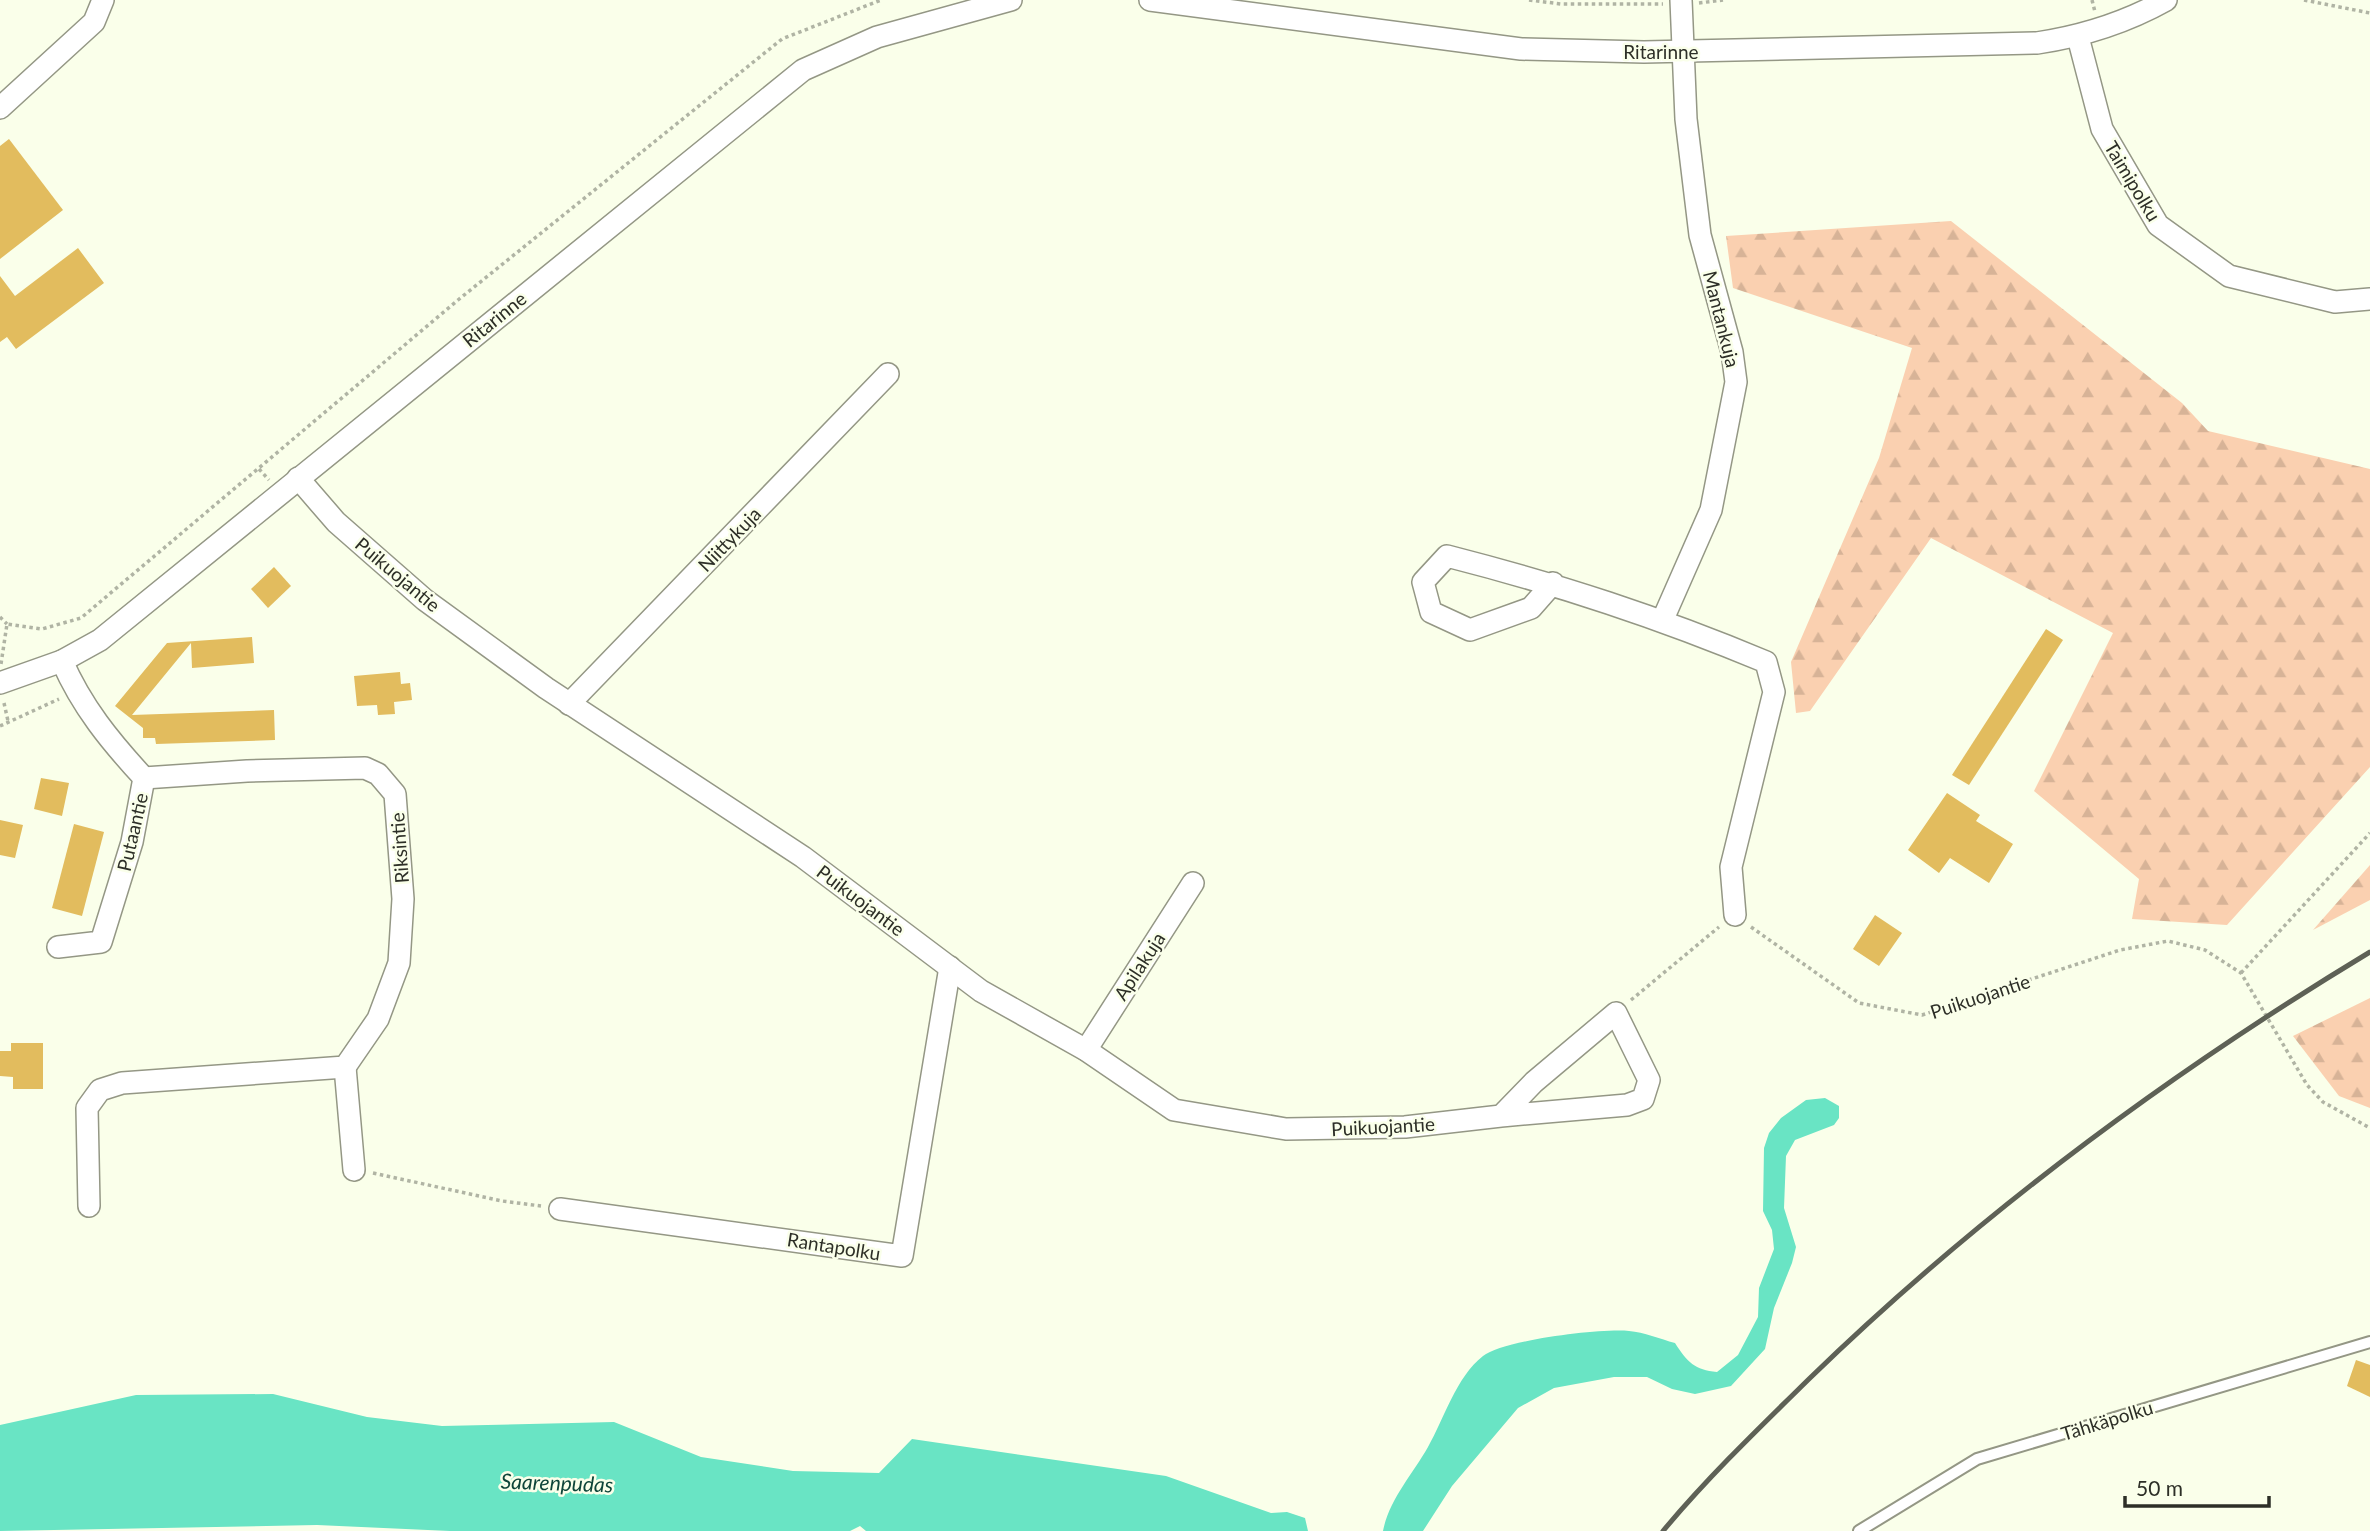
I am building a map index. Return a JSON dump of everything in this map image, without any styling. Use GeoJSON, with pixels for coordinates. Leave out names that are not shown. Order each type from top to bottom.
{"type":"FeatureCollection","features":[{"type":"Feature","properties":{"kind":"street"},"geometry":{"type":"LineString","coordinates":[[0,108],[94,22],[103,0]]}},
{"type":"Feature","properties":{"kind":"street","name":"Ritarinne"},"geometry":{"type":"LineString","coordinates":[[0,683],[62,661],[100,640],[803,70],[877,37],[1011,0]]}},
{"type":"Feature","properties":{"kind":"street","name":"Ritarinne"},"geometry":{"type":"LineString","coordinates":[[1150,0],[1521,49],[1685,51],[2036,43],[2078,37],[2138,16],[2166,0]]}},
{"type":"Feature","properties":{"kind":"street","name":"Mantankuja"},"geometry":{"type":"LineString","coordinates":[[1662,619],[1711,510],[1736,382],[1732,352],[1700,235],[1686,119],[1682,2]]}},
{"type":"Feature","properties":{"kind":"street","name":"Taimipolku"},"geometry":{"type":"LineString","coordinates":[[2078,37],[2102,129],[2158,225],[2229,276],[2335,302],[2370,299]]}},
{"type":"Feature","properties":{"kind":"street","name":"Niittykuja"},"geometry":{"type":"LineString","coordinates":[[569,704],[888,374]]}},
{"type":"Feature","properties":{"kind":"street","name":"Puikuojantie"},"geometry":{"type":"LineString","coordinates":[[298,478],[336,522],[425,600],[569,704],[803,857],[981,991],[1086,1050],[1174,1110],[1286,1129],[1405,1127],[1627,1105],[1643,1099],[1649,1080],[1616,1013]]}},
{"type":"Feature","properties":{"kind":"street"},"geometry":{"type":"LineString","coordinates":[[1553,583],[1531,608],[1470,630],[1431,612],[1423,582],[1447,556],[1553,583],[1662,619],[1766,662],[1774,692],[1731,867],[1735,915]]}},
{"type":"Feature","properties":{"kind":"street","name":"Putaantie"},"geometry":{"type":"LineString","coordinates":[[58,947],[101,942],[132,842],[144,778],[100,730],[76,692],[62,661]]}},
{"type":"Feature","properties":{"kind":"street","name":"Riksintie"},"geometry":{"type":"LineString","coordinates":[[144,778],[365,768],[378,774],[396,794],[402,899],[399,963],[378,1018],[345,1067]]}},
{"type":"Feature","properties":{"kind":"street","name":"Apilakuja"},"geometry":{"type":"LineString","coordinates":[[1086,1050],[1193,883]]}},
{"type":"Feature","properties":{"kind":"street","name":"Rantapolku"},"geometry":{"type":"LineString","coordinates":[[560,1209],[902,1256],[950,967]]}},
{"type":"Feature","properties":{"kind":"street"},"geometry":{"type":"LineString","coordinates":[[1501,1116],[1534,1082],[1616,1013]]}},
{"type":"Feature","properties":{"kind":"street"},"geometry":{"type":"LineString","coordinates":[[89,1206],[87,1108],[100,1090],[122,1083],[345,1067],[354,1170]]}},
{"type":"Feature","properties":{"kind":"lane","name":"Tähkäpolku"},"geometry":{"type":"LineString","coordinates":[[1859,1531],[1977,1459],[2370,1342]]}},
{"type":"Feature","properties":{"kind":"path"},"geometry":{"type":"LineString","coordinates":[[0,617],[7,624],[42,629],[81,618],[458,300],[782,39],[881,0]]}},
{"type":"Feature","properties":{"kind":"path"},"geometry":{"type":"LineString","coordinates":[[1529,0],[1561,4],[1723,0]]}},
{"type":"Feature","properties":{"kind":"path"},"geometry":{"type":"LineString","coordinates":[[2304,0],[2370,13]]}},
{"type":"Feature","properties":{"kind":"path"},"geometry":{"type":"LineString","coordinates":[[0,673],[7,624]]}},
{"type":"Feature","properties":{"kind":"path"},"geometry":{"type":"LineString","coordinates":[[0,726],[76,692]]}},
{"type":"Feature","properties":{"kind":"path"},"geometry":{"type":"LineString","coordinates":[[2370,833],[2241,973],[2307,1085],[2323,1102],[2370,1128]]}},
{"type":"Feature","properties":{"kind":"path"},"geometry":{"type":"LineString","coordinates":[[1616,1013],[1735,915]]}},
{"type":"Feature","properties":{"kind":"path","name":"Puikuojantie"},"geometry":{"type":"LineString","coordinates":[[1735,915],[1859,1003],[1923,1015],[2120,950],[2168,942],[2205,950],[2241,973]]}},
{"type":"Feature","properties":{"kind":"path"},"geometry":{"type":"LineString","coordinates":[[354,1170],[502,1201],[560,1209]]}},
{"type":"Feature","properties":{"kind":"green space"},"geometry":{"type":"Polygon","coordinates":[[[1951,221],[2182,403],[2208,431],[2370,469],[2370,767],[2227,925],[2132,919],[2139,879],[2034,791],[2113,633],[1931,538],[1810,711],[1796,713],[1791,662],[1879,458],[1912,348],[1733,288],[1726,236],[1951,221]]]}},
{"type":"Feature","properties":{"kind":"green space"},"geometry":{"type":"Polygon","coordinates":[[[2370,865],[2370,900],[2313,930],[2370,865]]]}},
{"type":"Feature","properties":{"kind":"green space"},"geometry":{"type":"Polygon","coordinates":[[[2370,998],[2370,1108],[2339,1096],[2293,1036],[2370,998]]]}},
{"type":"Feature","properties":{"kind":"water"},"geometry":{"type":"Polygon","coordinates":[[[1825,1098],[1839,1106],[1839,1118],[1834,1125],[1795,1140],[1786,1156],[1784,1208],[1796,1247],[1774,1308],[1765,1349],[1731,1386],[1695,1394],[1672,1389],[1647,1377],[1614,1377],[1554,1388],[1518,1408],[1452,1486],[1423,1531],[1383,1531],[1390,1509],[1428,1447],[1465,1375],[1483,1356],[1494,1350],[1553,1336],[1629,1331],[1675,1343],[1692,1364],[1709,1371],[1717,1372],[1738,1355],[1758,1317],[1759,1288],[1774,1249],[1772,1230],[1763,1211],[1764,1148],[1769,1133],[1781,1118],[1806,1100],[1825,1098]]]}},
{"type":"Feature","properties":{"kind":"water","name":"Saarenpudas"},"geometry":{"type":"Polygon","coordinates":[[[273,1394],[367,1417],[442,1426],[614,1422],[701,1457],[793,1471],[879,1473],[912,1439],[1166,1476],[1271,1513],[1287,1512],[1305,1518],[1308,1531],[866,1531],[860,1526],[850,1531],[450,1531],[317,1525],[0,1531],[0,1425],[136,1395],[273,1394]]]}},
{"type":"Feature","properties":{"kind":"building"},"geometry":{"type":"Polygon","coordinates":[[[9,139],[63,210],[0,259],[0,146],[9,139]]]}},
{"type":"Feature","properties":{"kind":"building"},"geometry":{"type":"Polygon","coordinates":[[[78,248],[104,283],[16,349],[7,337],[0,342],[0,276],[15,296],[78,248]]]}},
{"type":"Feature","properties":{"kind":"building"},"geometry":{"type":"Polygon","coordinates":[[[274,567],[291,586],[268,608],[251,589],[274,567]]]}},
{"type":"Feature","properties":{"kind":"building"},"geometry":{"type":"Polygon","coordinates":[[[2046,629],[2063,640],[1969,785],[1952,775],[2046,629]]]}},
{"type":"Feature","properties":{"kind":"building"},"geometry":{"type":"Polygon","coordinates":[[[252,637],[254,663],[192,668],[191,643],[132,715],[274,710],[275,740],[156,744],[155,738],[143,738],[143,728],[115,706],[167,643],[252,637]]]}},
{"type":"Feature","properties":{"kind":"building"},"geometry":{"type":"Polygon","coordinates":[[[400,672],[401,684],[410,683],[412,700],[394,702],[395,714],[378,715],[377,705],[357,706],[354,676],[400,672]]]}},
{"type":"Feature","properties":{"kind":"building"},"geometry":{"type":"Polygon","coordinates":[[[41,778],[69,783],[62,816],[34,809],[41,778]]]}},
{"type":"Feature","properties":{"kind":"building"},"geometry":{"type":"Polygon","coordinates":[[[1947,793],[1980,815],[1976,821],[2013,844],[1989,883],[1950,858],[1939,873],[1908,850],[1947,793]]]}},
{"type":"Feature","properties":{"kind":"building"},"geometry":{"type":"Polygon","coordinates":[[[0,820],[23,825],[15,858],[0,855],[0,820]]]}},
{"type":"Feature","properties":{"kind":"building"},"geometry":{"type":"Polygon","coordinates":[[[74,824],[104,832],[82,916],[52,908],[74,824]]]}},
{"type":"Feature","properties":{"kind":"building"},"geometry":{"type":"Polygon","coordinates":[[[1875,915],[1902,933],[1879,966],[1853,949],[1875,915]]]}},
{"type":"Feature","properties":{"kind":"building"},"geometry":{"type":"Polygon","coordinates":[[[11,1043],[43,1043],[43,1089],[13,1089],[13,1077],[0,1076],[0,1051],[11,1051],[11,1043]]]}},
{"type":"Feature","properties":{"kind":"building"},"geometry":{"type":"Polygon","coordinates":[[[2356,1360],[2370,1365],[2370,1397],[2347,1386],[2356,1360]]]}},
{"type":"Feature","properties":{"kind":"railway"},"geometry":{"type":"LineString","coordinates":[[1663,1531],[1716,1472],[1810,1378],[1875,1317],[2009,1203],[2149,1097],[2221,1047],[2370,952]]}}]}
